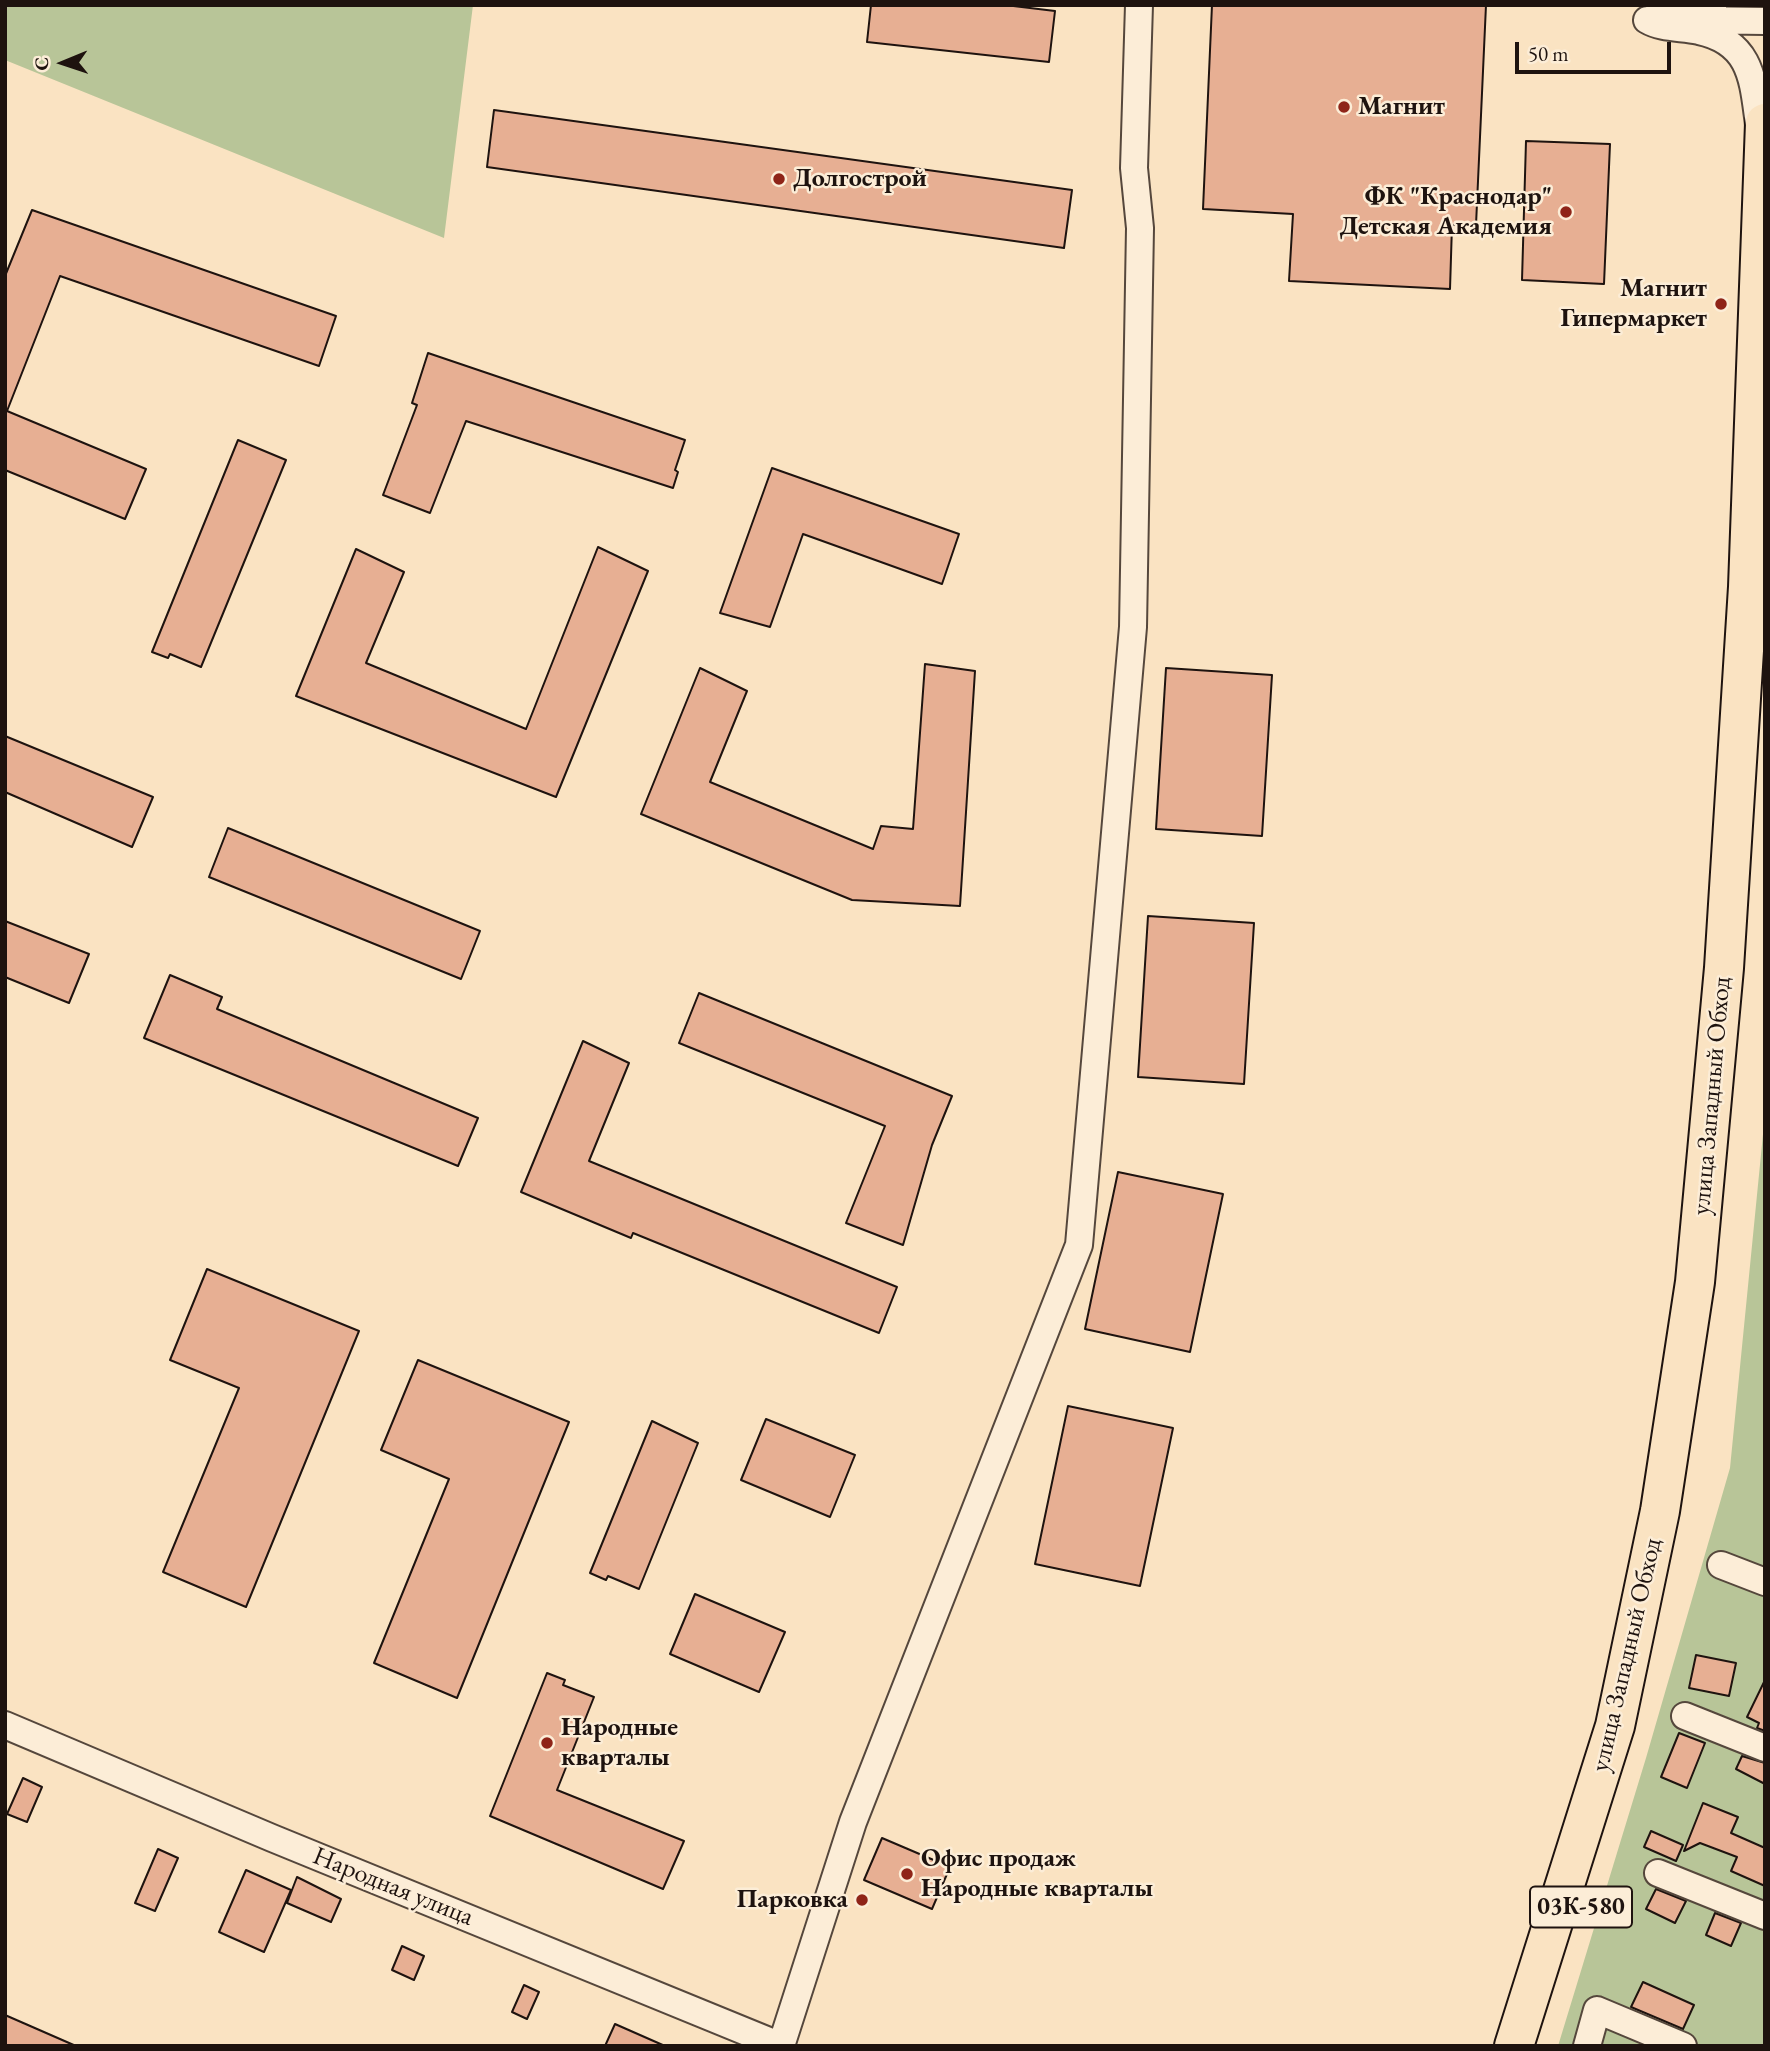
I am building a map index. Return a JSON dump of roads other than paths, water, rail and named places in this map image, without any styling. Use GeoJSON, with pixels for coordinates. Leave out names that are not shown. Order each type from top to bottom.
{"type":"FeatureCollection","features":[{"type":"Feature","properties":{"kind":"highway","name":"улица Западный Обход"},"geometry":{"type":"LineString","coordinates":[[1514,2046],[1615,1726],[1668,1457],[1695,1282],[1724,968],[1748,587],[1764,136]]}},
{"type":"Feature","properties":{"kind":"highway","name":"улица Западный Обход"},"geometry":{"type":"LineString","coordinates":[[1538,2046],[1646,1686],[1676,1513],[1709,1282],[1737,967],[1765,543]]}},
{"type":"Feature","properties":{"kind":"street"},"geometry":{"type":"LineString","coordinates":[[781,2046],[853,1822],[1079,1245],[1133,627],[1140,228],[1133,168],[1139,5]]}},
{"type":"Feature","properties":{"kind":"street"},"geometry":{"type":"LineString","coordinates":[[1653,13],[1711,7],[1765,11]]}},
{"type":"Feature","properties":{"kind":"street"},"geometry":{"type":"LineString","coordinates":[[1653,13],[1765,21]]}},
{"type":"Feature","properties":{"kind":"street"},"geometry":{"type":"LineString","coordinates":[[1653,13],[1712,35],[1739,51],[1752,78],[1764,136]]}},
{"type":"Feature","properties":{"kind":"street"},"geometry":{"type":"LineString","coordinates":[[1721,1565],[1765,1582]]}},
{"type":"Feature","properties":{"kind":"street"},"geometry":{"type":"LineString","coordinates":[[1685,1716],[1765,1748]]}},
{"type":"Feature","properties":{"kind":"street","name":"Народная улица"},"geometry":{"type":"LineString","coordinates":[[5,1725],[781,2046]]}},
{"type":"Feature","properties":{"kind":"street"},"geometry":{"type":"LineString","coordinates":[[1658,1872],[1765,1916]]}},
{"type":"Feature","properties":{"kind":"street"},"geometry":{"type":"LineString","coordinates":[[1587,2046],[1597,2010],[1683,2046]]}},
{"type":"Feature","properties":{"kind":"place","name":"Магнит"},"geometry":{"type":"Point","coordinates":[1344,107]}},
{"type":"Feature","properties":{"kind":"place","name":"Долгострой"},"geometry":{"type":"Point","coordinates":[779,179]}},
{"type":"Feature","properties":{"kind":"place","name":"ФК \"Краснодар\" Детская Академия"},"geometry":{"type":"Point","coordinates":[1566,212]}},
{"type":"Feature","properties":{"kind":"place","name":"Магнит Гипермаркет"},"geometry":{"type":"Point","coordinates":[1721,304]}},
{"type":"Feature","properties":{"kind":"place","name":"Народные кварталы"},"geometry":{"type":"Point","coordinates":[547,1743]}},
{"type":"Feature","properties":{"kind":"place","name":"Офис продаж Народные кварталы"},"geometry":{"type":"Point","coordinates":[907,1874]}},
{"type":"Feature","properties":{"kind":"place","name":"Парковка"},"geometry":{"type":"Point","coordinates":[862,1900]}}]}
